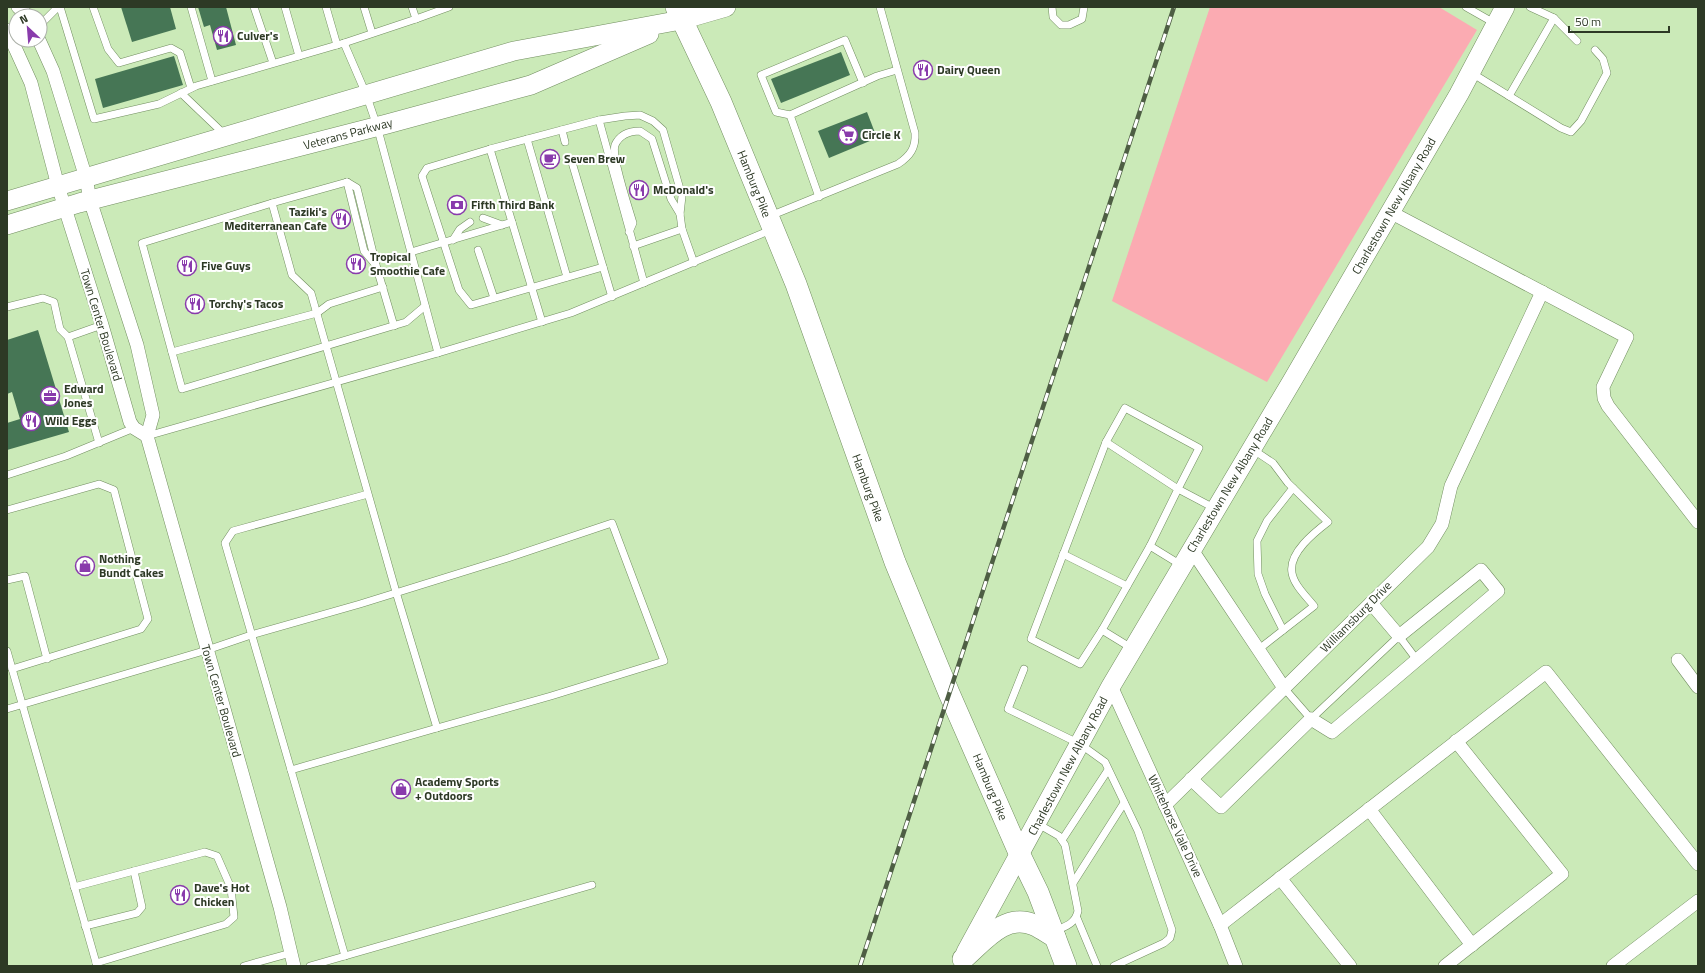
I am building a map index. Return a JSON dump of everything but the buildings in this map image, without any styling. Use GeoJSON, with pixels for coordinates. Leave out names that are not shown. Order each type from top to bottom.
{"type":"FeatureCollection","features":[{"type":"Feature","properties":{"kind":"main road","name":"Veterans Parkway"},"geometry":{"type":"LineString","coordinates":[[7,201],[514,51],[678,14],[726,7]]}},
{"type":"Feature","properties":{"kind":"main road","name":"Charlestown New Albany Road"},"geometry":{"type":"LineString","coordinates":[[961,962],[1111,686],[1252,449],[1390,212],[1470,72],[1505,7]]}},
{"type":"Feature","properties":{"kind":"main road","name":"Veterans Parkway"},"geometry":{"type":"LineString","coordinates":[[7,225],[90,200],[377,126],[532,84],[678,14]]}},
{"type":"Feature","properties":{"kind":"main road","name":"Hamburg Pike"},"geometry":{"type":"LineString","coordinates":[[678,14],[721,102],[796,284],[895,562],[949,693],[1020,855],[1038,892],[1066,966]]}},
{"type":"Feature","properties":{"kind":"main road"},"geometry":{"type":"LineString","coordinates":[[961,962],[1001,926],[1011,922],[1033,924],[1054,935]]}},
{"type":"Feature","properties":{"kind":"street"},"geometry":{"type":"LineString","coordinates":[[7,31],[31,83],[58,186]]}},
{"type":"Feature","properties":{"kind":"street"},"geometry":{"type":"LineString","coordinates":[[43,48],[53,71],[86,178]]}},
{"type":"Feature","properties":{"kind":"street","name":"Town Center Boulevard"},"geometry":{"type":"LineString","coordinates":[[86,178],[90,200],[137,345],[153,415],[148,436],[280,907],[293,960]]}},
{"type":"Feature","properties":{"kind":"street","name":"Town Center Boulevard"},"geometry":{"type":"LineString","coordinates":[[58,186],[102,325],[130,422],[134,428]]}},
{"type":"Feature","properties":{"kind":"street"},"geometry":{"type":"LineString","coordinates":[[1390,212],[1627,337],[1603,387],[1604,398],[1608,406],[1698,522]]}},
{"type":"Feature","properties":{"kind":"street","name":"Williamsburg Drive"},"geometry":{"type":"LineString","coordinates":[[1165,805],[1428,547],[1442,524],[1451,486],[1542,292]]}},
{"type":"Feature","properties":{"kind":"street"},"geometry":{"type":"LineString","coordinates":[[134,428],[148,436]]}},
{"type":"Feature","properties":{"kind":"street"},"geometry":{"type":"LineString","coordinates":[[1187,558],[1258,650],[1284,688]]}},
{"type":"Feature","properties":{"kind":"street"},"geometry":{"type":"LineString","coordinates":[[1191,779],[1221,806],[1311,719],[1332,732],[1498,592],[1480,570],[1399,636],[1371,603]]}},
{"type":"Feature","properties":{"kind":"street"},"geometry":{"type":"LineString","coordinates":[[1678,660],[1698,687]]}},
{"type":"Feature","properties":{"kind":"street"},"geometry":{"type":"LineString","coordinates":[[1220,925],[1546,672],[1698,864]]}},
{"type":"Feature","properties":{"kind":"street","name":"Whitehorse Vale Drive"},"geometry":{"type":"LineString","coordinates":[[1111,686],[1220,925],[1236,966]]}},
{"type":"Feature","properties":{"kind":"street"},"geometry":{"type":"LineString","coordinates":[[1446,966],[1562,874],[1456,742]]}},
{"type":"Feature","properties":{"kind":"street"},"geometry":{"type":"LineString","coordinates":[[1369,809],[1472,945]]}},
{"type":"Feature","properties":{"kind":"street"},"geometry":{"type":"LineString","coordinates":[[1280,878],[1350,966]]}},
{"type":"Feature","properties":{"kind":"street"},"geometry":{"type":"LineString","coordinates":[[1613,966],[1698,900]]}},
{"type":"Feature","properties":{"kind":"lane"},"geometry":{"type":"LineString","coordinates":[[48,17],[59,7],[94,119],[159,104],[191,88],[341,44],[449,7]]}},
{"type":"Feature","properties":{"kind":"lane"},"geometry":{"type":"LineString","coordinates":[[93,7],[108,49],[119,63],[171,48],[180,53],[191,88]]}},
{"type":"Feature","properties":{"kind":"lane"},"geometry":{"type":"LineString","coordinates":[[191,7],[212,81]]}},
{"type":"Feature","properties":{"kind":"lane"},"geometry":{"type":"LineString","coordinates":[[254,7],[273,63]]}},
{"type":"Feature","properties":{"kind":"lane"},"geometry":{"type":"LineString","coordinates":[[285,7],[299,56]]}},
{"type":"Feature","properties":{"kind":"lane"},"geometry":{"type":"LineString","coordinates":[[326,7],[341,44],[366,94],[377,126],[424,306],[438,353]]}},
{"type":"Feature","properties":{"kind":"lane"},"geometry":{"type":"LineString","coordinates":[[364,7],[372,33]]}},
{"type":"Feature","properties":{"kind":"lane"},"geometry":{"type":"LineString","coordinates":[[412,7],[416,19]]}},
{"type":"Feature","properties":{"kind":"lane"},"geometry":{"type":"LineString","coordinates":[[148,436],[438,353],[571,313],[694,263],[819,197],[898,164],[910,154],[914,148],[915,133],[880,7]]}},
{"type":"Feature","properties":{"kind":"lane"},"geometry":{"type":"LineString","coordinates":[[1052,7],[1053,17],[1061,25],[1069,25],[1082,19],[1084,7]]}},
{"type":"Feature","properties":{"kind":"lane"},"geometry":{"type":"LineString","coordinates":[[1466,7],[1496,24]]}},
{"type":"Feature","properties":{"kind":"lane"},"geometry":{"type":"LineString","coordinates":[[1530,7],[1554,18],[1577,41]]}},
{"type":"Feature","properties":{"kind":"lane"},"geometry":{"type":"LineString","coordinates":[[1509,96],[1554,18]]}},
{"type":"Feature","properties":{"kind":"lane"},"geometry":{"type":"LineString","coordinates":[[863,82],[845,40],[761,75],[776,112],[790,114],[877,76],[897,70]]}},
{"type":"Feature","properties":{"kind":"lane"},"geometry":{"type":"LineString","coordinates":[[1470,72],[1561,128],[1571,132],[1581,120],[1607,73],[1603,59],[1595,50]]}},
{"type":"Feature","properties":{"kind":"lane"},"geometry":{"type":"LineString","coordinates":[[181,93],[226,136]]}},
{"type":"Feature","properties":{"kind":"lane"},"geometry":{"type":"LineString","coordinates":[[790,114],[819,197]]}},
{"type":"Feature","properties":{"kind":"lane"},"geometry":{"type":"LineString","coordinates":[[602,267],[471,305],[458,290],[422,176],[427,168],[490,149],[599,120],[640,115],[653,121],[663,130],[682,196],[680,214],[682,229],[694,263]]}},
{"type":"Feature","properties":{"kind":"lane"},"geometry":{"type":"LineString","coordinates":[[599,120],[644,283]]}},
{"type":"Feature","properties":{"kind":"lane"},"geometry":{"type":"LineString","coordinates":[[562,130],[566,142]]}},
{"type":"Feature","properties":{"kind":"lane"},"geometry":{"type":"LineString","coordinates":[[629,232],[633,222],[615,158],[614,146],[620,137],[629,131],[640,130],[652,139],[672,199],[680,214]]}},
{"type":"Feature","properties":{"kind":"lane"},"geometry":{"type":"LineString","coordinates":[[527,139],[567,277]]}},
{"type":"Feature","properties":{"kind":"lane"},"geometry":{"type":"LineString","coordinates":[[490,149],[542,322]]}},
{"type":"Feature","properties":{"kind":"lane"},"geometry":{"type":"LineString","coordinates":[[570,159],[612,297]]}},
{"type":"Feature","properties":{"kind":"lane"},"geometry":{"type":"LineString","coordinates":[[394,326],[376,265],[357,188],[347,182],[272,203],[142,243],[182,389],[327,347],[394,326],[406,322],[424,306]]}},
{"type":"Feature","properties":{"kind":"lane"},"geometry":{"type":"LineString","coordinates":[[272,203],[292,275],[311,293],[396,592],[437,728]]}},
{"type":"Feature","properties":{"kind":"lane"},"geometry":{"type":"LineString","coordinates":[[483,218],[502,225]]}},
{"type":"Feature","properties":{"kind":"lane"},"geometry":{"type":"LineString","coordinates":[[453,240],[460,229],[470,222]]}},
{"type":"Feature","properties":{"kind":"lane"},"geometry":{"type":"LineString","coordinates":[[411,252],[512,222]]}},
{"type":"Feature","properties":{"kind":"lane"},"geometry":{"type":"LineString","coordinates":[[633,246],[682,229]]}},
{"type":"Feature","properties":{"kind":"lane"},"geometry":{"type":"LineString","coordinates":[[478,250],[494,298]]}},
{"type":"Feature","properties":{"kind":"lane"},"geometry":{"type":"LineString","coordinates":[[172,352],[317,313],[330,304],[383,286]]}},
{"type":"Feature","properties":{"kind":"lane"},"geometry":{"type":"LineString","coordinates":[[7,307],[44,298],[54,302],[60,329],[68,337],[99,443]]}},
{"type":"Feature","properties":{"kind":"lane"},"geometry":{"type":"LineString","coordinates":[[68,337],[102,325]]}},
{"type":"Feature","properties":{"kind":"lane"},"geometry":{"type":"LineString","coordinates":[[1125,408],[1200,448],[1178,488],[1150,546],[1102,630],[1080,664],[1031,639],[1106,442],[1125,408]]}},
{"type":"Feature","properties":{"kind":"lane"},"geometry":{"type":"LineString","coordinates":[[7,474],[66,456],[134,428]]}},
{"type":"Feature","properties":{"kind":"lane"},"geometry":{"type":"LineString","coordinates":[[1106,442],[1178,488],[1216,509]]}},
{"type":"Feature","properties":{"kind":"lane"},"geometry":{"type":"LineString","coordinates":[[1252,449],[1273,463],[1293,488],[1328,522],[1306,539],[1294,559],[1291,572],[1314,606],[1258,650]]}},
{"type":"Feature","properties":{"kind":"lane"},"geometry":{"type":"LineString","coordinates":[[7,510],[99,484],[114,490],[148,619],[141,629],[12,669]]}},
{"type":"Feature","properties":{"kind":"lane"},"geometry":{"type":"LineString","coordinates":[[1283,630],[1265,594],[1258,574],[1257,541],[1267,521],[1293,488]]}},
{"type":"Feature","properties":{"kind":"lane"},"geometry":{"type":"LineString","coordinates":[[345,956],[250,635],[225,543],[232,531],[368,494]]}},
{"type":"Feature","properties":{"kind":"lane"},"geometry":{"type":"LineString","coordinates":[[7,709],[207,650],[250,635],[508,558],[612,523],[664,661],[551,696],[291,770]]}},
{"type":"Feature","properties":{"kind":"lane"},"geometry":{"type":"LineString","coordinates":[[1150,546],[1187,558]]}},
{"type":"Feature","properties":{"kind":"lane"},"geometry":{"type":"LineString","coordinates":[[1063,554],[1127,586]]}},
{"type":"Feature","properties":{"kind":"lane"},"geometry":{"type":"LineString","coordinates":[[7,580],[25,576],[47,659]]}},
{"type":"Feature","properties":{"kind":"lane"},"geometry":{"type":"LineString","coordinates":[[1102,630],[1133,649]]}},
{"type":"Feature","properties":{"kind":"lane"},"geometry":{"type":"LineString","coordinates":[[1284,688],[1311,719],[1399,636],[1417,660]]}},
{"type":"Feature","properties":{"kind":"lane"},"geometry":{"type":"LineString","coordinates":[[7,651],[85,926],[96,964],[226,924],[234,917],[231,888],[217,856],[205,852],[74,887]]}},
{"type":"Feature","properties":{"kind":"lane"},"geometry":{"type":"LineString","coordinates":[[1024,669],[1008,709],[1080,744],[1104,762],[1138,831],[1172,930],[1170,938],[1164,943],[1114,966]]}},
{"type":"Feature","properties":{"kind":"lane"},"geometry":{"type":"LineString","coordinates":[[1062,840],[1108,770]]}},
{"type":"Feature","properties":{"kind":"lane"},"geometry":{"type":"LineString","coordinates":[[1073,882],[1124,804]]}},
{"type":"Feature","properties":{"kind":"lane"},"geometry":{"type":"LineString","coordinates":[[1037,823],[1059,836],[1065,844],[1078,911],[1077,918],[1097,966]]}},
{"type":"Feature","properties":{"kind":"lane"},"geometry":{"type":"LineString","coordinates":[[85,926],[137,913],[142,907],[134,871]]}},
{"type":"Feature","properties":{"kind":"lane"},"geometry":{"type":"LineString","coordinates":[[310,966],[592,885]]}},
{"type":"Feature","properties":{"kind":"lane"},"geometry":{"type":"LineString","coordinates":[[1054,935],[1077,918]]}},
{"type":"Feature","properties":{"kind":"lane"},"geometry":{"type":"LineString","coordinates":[[244,966],[293,960]]}},
{"type":"Feature","properties":{"kind":"shaded area"},"geometry":{"type":"Polygon","coordinates":[[[1210,7],[1439,7],[1477,30],[1267,382],[1112,301],[1210,7]]]}},
{"type":"Feature","properties":{"kind":"railway"},"geometry":{"type":"LineString","coordinates":[[860,966],[1174,7]]}},
{"type":"Feature","properties":{"kind":"place","name":"Culver's"},"geometry":{"type":"Point","coordinates":[223,36]}},
{"type":"Feature","properties":{"kind":"place","name":"Dairy Queen"},"geometry":{"type":"Point","coordinates":[923,70]}},
{"type":"Feature","properties":{"kind":"place","name":"Circle K"},"geometry":{"type":"Point","coordinates":[848,135]}},
{"type":"Feature","properties":{"kind":"place","name":"Seven Brew"},"geometry":{"type":"Point","coordinates":[550,159]}},
{"type":"Feature","properties":{"kind":"place","name":"McDonald's"},"geometry":{"type":"Point","coordinates":[639,190]}},
{"type":"Feature","properties":{"kind":"place","name":"Fifth Third Bank"},"geometry":{"type":"Point","coordinates":[457,205]}},
{"type":"Feature","properties":{"kind":"place","name":"Taziki's Mediterranean Cafe"},"geometry":{"type":"Point","coordinates":[341,219]}},
{"type":"Feature","properties":{"kind":"place","name":"Tropical Smoothie Cafe"},"geometry":{"type":"Point","coordinates":[356,264]}},
{"type":"Feature","properties":{"kind":"place","name":"Five Guys"},"geometry":{"type":"Point","coordinates":[187,266]}},
{"type":"Feature","properties":{"kind":"place","name":"Torchy's Tacos"},"geometry":{"type":"Point","coordinates":[195,304]}},
{"type":"Feature","properties":{"kind":"place","name":"Edward Jones"},"geometry":{"type":"Point","coordinates":[50,396]}},
{"type":"Feature","properties":{"kind":"place","name":"Wild Eggs"},"geometry":{"type":"Point","coordinates":[31,421]}},
{"type":"Feature","properties":{"kind":"place","name":"Nothing Bundt Cakes"},"geometry":{"type":"Point","coordinates":[85,566]}},
{"type":"Feature","properties":{"kind":"place","name":"Academy Sports + Outdoors"},"geometry":{"type":"Point","coordinates":[401,789]}},
{"type":"Feature","properties":{"kind":"place","name":"Dave's Hot Chicken"},"geometry":{"type":"Point","coordinates":[180,895]}}]}
